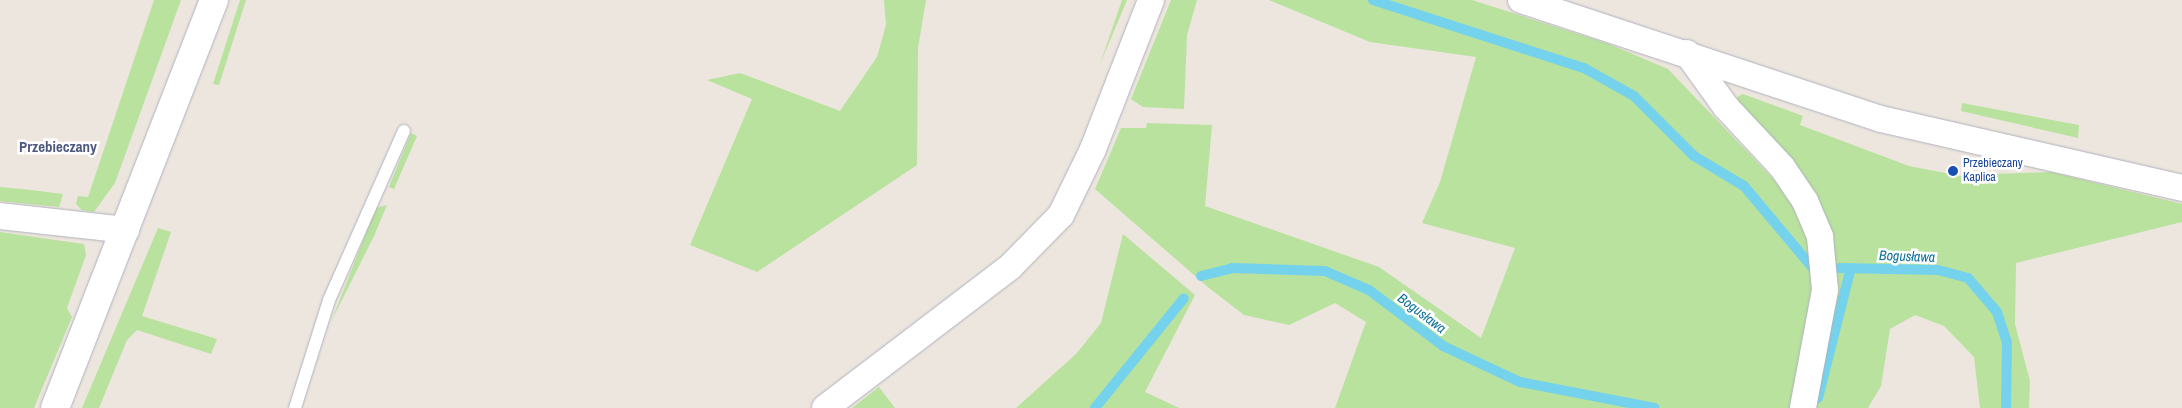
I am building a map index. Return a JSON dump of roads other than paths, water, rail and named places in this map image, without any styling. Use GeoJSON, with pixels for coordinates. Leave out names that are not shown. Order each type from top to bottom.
{"type":"FeatureCollection","features":[{"type":"Feature","properties":{"kind":"main road"},"geometry":{"type":"LineString","coordinates":[[55,408],[126,230],[214,0]]}},
{"type":"Feature","properties":{"kind":"street"},"geometry":{"type":"LineString","coordinates":[[825,408],[1010,267],[1061,215],[1093,149],[1151,0]]}},
{"type":"Feature","properties":{"kind":"street"},"geometry":{"type":"LineString","coordinates":[[1521,0],[1881,119],[2182,188]]}},
{"type":"Feature","properties":{"kind":"street"},"geometry":{"type":"LineString","coordinates":[[1687,54],[1726,107],[1782,167],[1805,201],[1820,236],[1825,290],[1802,408]]}},
{"type":"Feature","properties":{"kind":"street"},"geometry":{"type":"LineString","coordinates":[[0,216],[126,230]]}},
{"type":"Feature","properties":{"kind":"lane"},"geometry":{"type":"LineString","coordinates":[[295,408],[329,300],[404,130]]}},
{"type":"Feature","properties":{"kind":"waterway"},"geometry":{"type":"LineString","coordinates":[[1373,0],[1584,68],[1634,96],[1694,156],[1744,186],[1812,267]]}},
{"type":"Feature","properties":{"kind":"waterway","name":"Bogusława"},"geometry":{"type":"LineString","coordinates":[[1201,276],[1232,268],[1325,271],[1369,290],[1443,346],[1520,382],[1655,408]]}},
{"type":"Feature","properties":{"kind":"waterway","name":"Bogusława"},"geometry":{"type":"LineString","coordinates":[[1840,268],[1938,270],[1968,278],[1997,312],[2007,342],[2006,408]]}},
{"type":"Feature","properties":{"kind":"waterway","name":"Bogusława"},"geometry":{"type":"LineString","coordinates":[[1818,398],[1851,268]]}},
{"type":"Feature","properties":{"kind":"waterway","name":"Bogusława"},"geometry":{"type":"LineString","coordinates":[[1095,408],[1184,298]]}},
{"type":"Feature","properties":{"kind":"place","name":"Przebieczany Kaplica"},"geometry":{"type":"Point","coordinates":[1953,171]}},
{"type":"Feature","properties":{"kind":"district","name":"Przebieczany"},"geometry":{"type":"Point","coordinates":[58,147]}}]}
